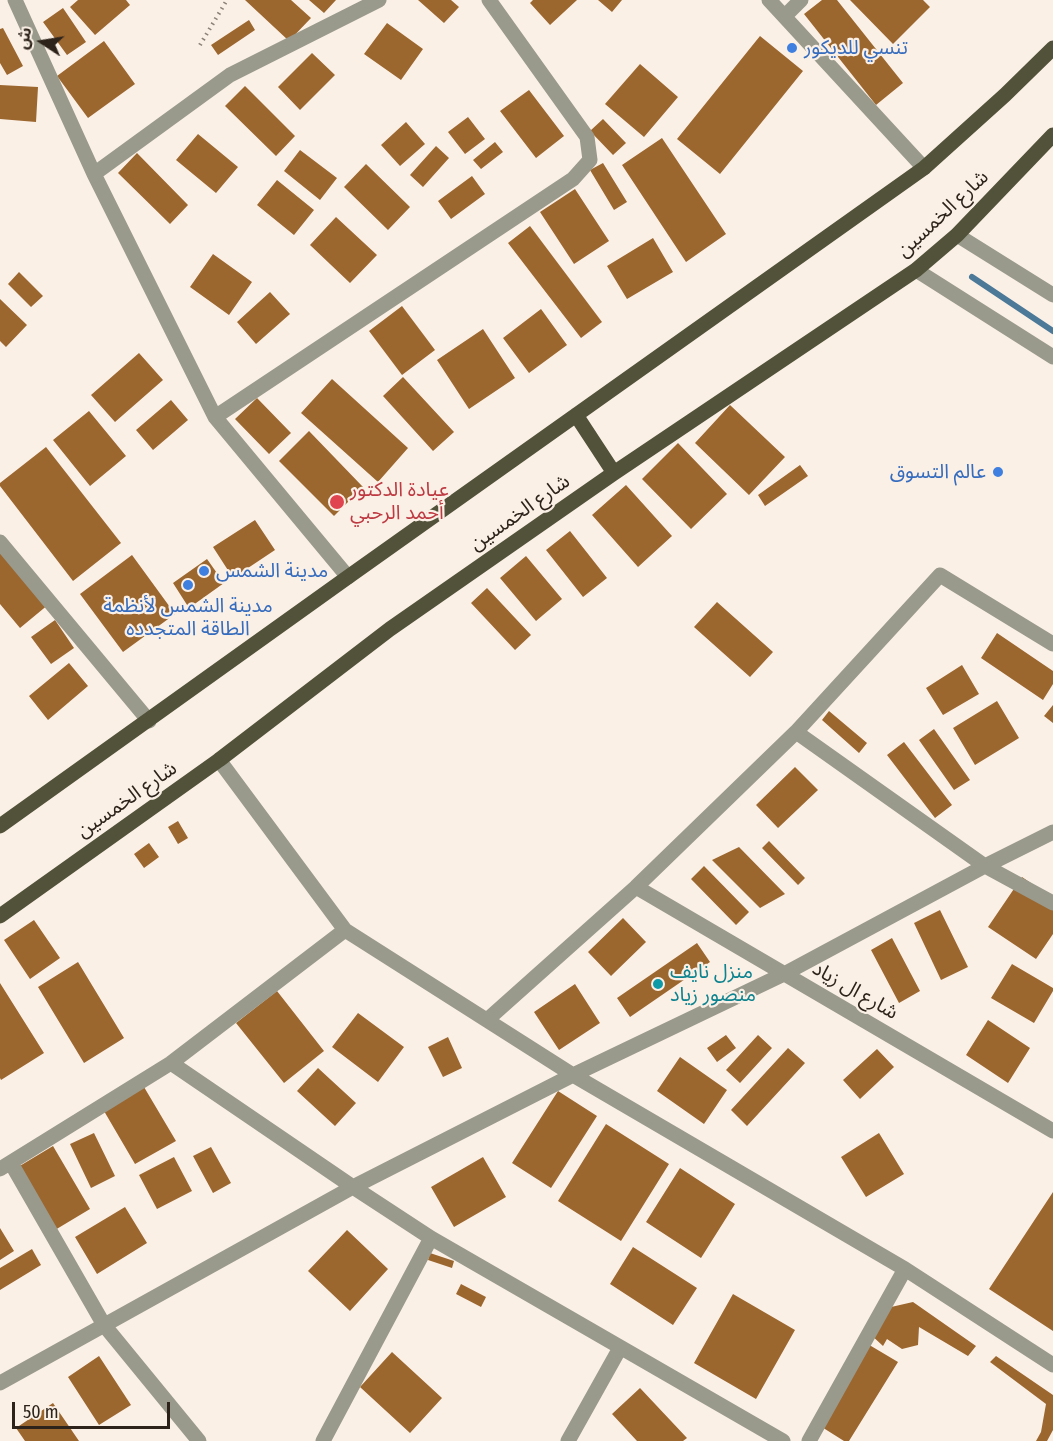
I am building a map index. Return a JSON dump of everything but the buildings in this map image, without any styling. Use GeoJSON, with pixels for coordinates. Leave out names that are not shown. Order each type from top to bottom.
{"type":"FeatureCollection","features":[{"type":"Feature","properties":{"kind":"main road"},"geometry":{"type":"LineString","coordinates":[[0,826],[924,168],[1053,48]]}},
{"type":"Feature","properties":{"kind":"main road","name":"شارع الخمسين"},"geometry":{"type":"LineString","coordinates":[[0,916],[219,760],[390,629],[614,473],[916,270],[957,235],[1053,135]]}},
{"type":"Feature","properties":{"kind":"main road"},"geometry":{"type":"LineString","coordinates":[[576,415],[614,473]]}},
{"type":"Feature","properties":{"kind":"street"},"geometry":{"type":"LineString","coordinates":[[94,174],[230,75],[379,0]]}},
{"type":"Feature","properties":{"kind":"street"},"geometry":{"type":"LineString","coordinates":[[216,417],[573,179],[590,160],[587,137],[489,0]]}},
{"type":"Feature","properties":{"kind":"street"},"geometry":{"type":"LineString","coordinates":[[769,0],[924,168]]}},
{"type":"Feature","properties":{"kind":"street"},"geometry":{"type":"LineString","coordinates":[[785,16],[801,0]]}},
{"type":"Feature","properties":{"kind":"street"},"geometry":{"type":"LineString","coordinates":[[17,1],[94,174],[216,417],[348,577]]}},
{"type":"Feature","properties":{"kind":"street"},"geometry":{"type":"LineString","coordinates":[[957,235],[1053,295]]}},
{"type":"Feature","properties":{"kind":"street"},"geometry":{"type":"LineString","coordinates":[[916,270],[1053,357]]}},
{"type":"Feature","properties":{"kind":"street"},"geometry":{"type":"LineString","coordinates":[[0,542],[149,721]]}},
{"type":"Feature","properties":{"kind":"street"},"geometry":{"type":"LineString","coordinates":[[487,1020],[636,887],[796,732],[940,575],[1053,644]]}},
{"type":"Feature","properties":{"kind":"street"},"geometry":{"type":"LineString","coordinates":[[796,732],[985,866],[1053,903]]}},
{"type":"Feature","properties":{"kind":"street"},"geometry":{"type":"LineString","coordinates":[[219,760],[345,930],[573,1075],[905,1269],[1053,1365]]}},
{"type":"Feature","properties":{"kind":"street"},"geometry":{"type":"LineString","coordinates":[[0,1383],[353,1187],[573,1075],[784,974],[1053,832]]}},
{"type":"Feature","properties":{"kind":"street","name":"شارع ال زياد"},"geometry":{"type":"LineString","coordinates":[[636,887],[1052,1127]]}},
{"type":"Feature","properties":{"kind":"street"},"geometry":{"type":"LineString","coordinates":[[199,1441],[104,1325],[5,1166],[171,1063],[345,930]]}},
{"type":"Feature","properties":{"kind":"street"},"geometry":{"type":"LineString","coordinates":[[171,1063],[431,1238],[783,1441]]}},
{"type":"Feature","properties":{"kind":"street"},"geometry":{"type":"LineString","coordinates":[[322,1441],[431,1238]]}},
{"type":"Feature","properties":{"kind":"street"},"geometry":{"type":"LineString","coordinates":[[809,1441],[905,1269]]}},
{"type":"Feature","properties":{"kind":"street"},"geometry":{"type":"LineString","coordinates":[[568,1441],[620,1348]]}},
{"type":"Feature","properties":{"kind":"path"},"geometry":{"type":"LineString","coordinates":[[200,45],[227,0]]}},
{"type":"Feature","properties":{"kind":"waterway"},"geometry":{"type":"LineString","coordinates":[[972,277],[1053,331]]}},
{"type":"Feature","properties":{"kind":"place","name":"تنسي للديكور"},"geometry":{"type":"Point","coordinates":[792,48]}},
{"type":"Feature","properties":{"kind":"place","name":"عالم التسوق"},"geometry":{"type":"Point","coordinates":[998,472]}},
{"type":"Feature","properties":{"kind":"place","name":"عيادة الدكتور أحمد الرحبي"},"geometry":{"type":"Point","coordinates":[337,502]}},
{"type":"Feature","properties":{"kind":"place","name":"مدينة الشمس"},"geometry":{"type":"Point","coordinates":[204,571]}},
{"type":"Feature","properties":{"kind":"place","name":"مدينة الشمس لأنظمة الطاقة المتجدده"},"geometry":{"type":"Point","coordinates":[188,585]}},
{"type":"Feature","properties":{"kind":"place","name":"منزل نايف منصور زياد"},"geometry":{"type":"Point","coordinates":[658,984]}}]}
